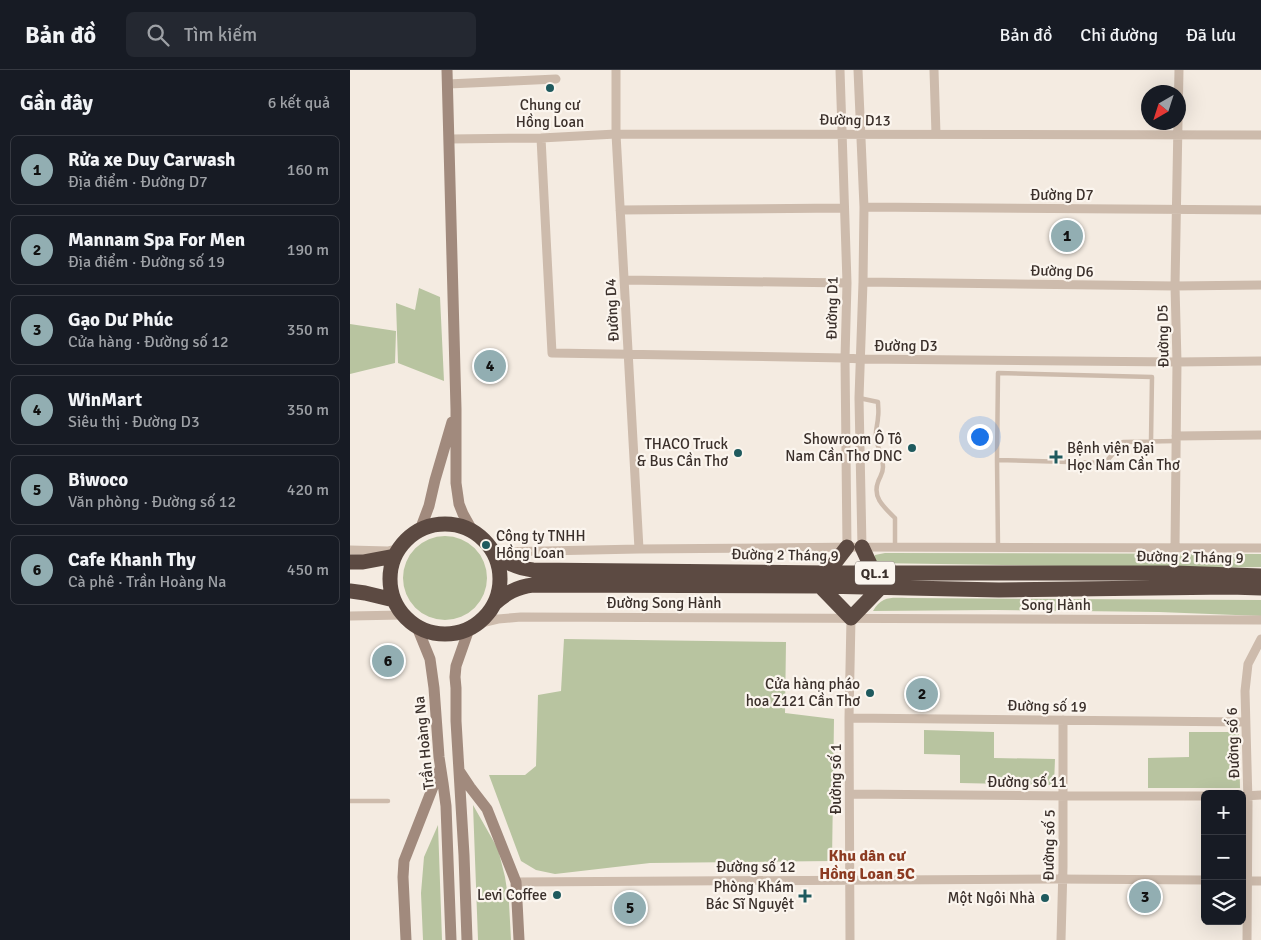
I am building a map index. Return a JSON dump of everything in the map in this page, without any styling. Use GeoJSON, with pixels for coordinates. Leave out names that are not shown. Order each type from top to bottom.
{"type":"FeatureCollection","features":[{"type":"Feature","properties":{"kind":"highway"},"geometry":{"type":"LineString","coordinates":[[437,525],[456,525],[473,532],[493,552],[499,568],[498,595],[490,611],[473,626],[461,632],[443,634],[425,631],[417,627],[403,615],[394,600],[390,582],[392,564],[397,552],[405,541],[420,530],[437,525]]}},
{"type":"Feature","properties":{"kind":"highway"},"geometry":{"type":"LineString","coordinates":[[874,573],[855,547],[823,580],[851,618],[881,587]]}},
{"type":"Feature","properties":{"kind":"highway"},"geometry":{"type":"LineString","coordinates":[[350,562],[363,562],[397,552]]}},
{"type":"Feature","properties":{"kind":"highway","name":"Đường 2 Tháng 9"},"geometry":{"type":"LineString","coordinates":[[493,552],[512,565],[533,570],[823,580],[881,587],[999,590],[1261,588]]}},
{"type":"Feature","properties":{"kind":"highway","name":"Đường 2 Tháng 9"},"geometry":{"type":"LineString","coordinates":[[494,604],[512,591],[533,585],[823,580],[874,573],[1175,573],[1261,576]]}},
{"type":"Feature","properties":{"kind":"highway"},"geometry":{"type":"LineString","coordinates":[[350,591],[394,600]]}},
{"type":"Feature","properties":{"kind":"main road"},"geometry":{"type":"LineString","coordinates":[[447,70],[457,494],[463,514],[473,532]]}},
{"type":"Feature","properties":{"kind":"main road"},"geometry":{"type":"LineString","coordinates":[[420,530],[429,506],[456,409]]}},
{"type":"Feature","properties":{"kind":"main road","name":"Trần Hoàng Na"},"geometry":{"type":"LineString","coordinates":[[467,940],[455,677],[456,666],[473,626]]}},
{"type":"Feature","properties":{"kind":"main road","name":"Trần Hoàng Na"},"geometry":{"type":"LineString","coordinates":[[417,627],[426,648],[433,674],[439,757],[446,806],[451,940]]}},
{"type":"Feature","properties":{"kind":"main road"},"geometry":{"type":"LineString","coordinates":[[406,940],[404,861],[441,768]]}},
{"type":"Feature","properties":{"kind":"main road"},"geometry":{"type":"LineString","coordinates":[[459,771],[488,810],[516,882],[519,940]]}},
{"type":"Feature","properties":{"kind":"street","name":"Đường D4"},"geometry":{"type":"LineString","coordinates":[[616,70],[616,134],[639,549]]}},
{"type":"Feature","properties":{"kind":"street","name":"Đường D1"},"geometry":{"type":"LineString","coordinates":[[840,70],[847,283],[845,358],[855,547]]}},
{"type":"Feature","properties":{"kind":"street","name":"Đường D1"},"geometry":{"type":"LineString","coordinates":[[855,547],[864,207],[858,70]]}},
{"type":"Feature","properties":{"kind":"street"},"geometry":{"type":"LineString","coordinates":[[934,70],[936,134]]}},
{"type":"Feature","properties":{"kind":"street","name":"Đường D5"},"geometry":{"type":"LineString","coordinates":[[1179,70],[1179,85]]}},
{"type":"Feature","properties":{"kind":"street"},"geometry":{"type":"LineString","coordinates":[[448,84],[556,79]]}},
{"type":"Feature","properties":{"kind":"street","name":"Đường D5"},"geometry":{"type":"LineString","coordinates":[[1175,548],[1178,130]]}},
{"type":"Feature","properties":{"kind":"street","name":"Đường D13"},"geometry":{"type":"LineString","coordinates":[[450,139],[541,138],[616,134],[1261,135]]}},
{"type":"Feature","properties":{"kind":"street","name":"Đường D3"},"geometry":{"type":"LineString","coordinates":[[541,138],[552,353],[861,359],[1261,361]]}},
{"type":"Feature","properties":{"kind":"street","name":"Đường D7"},"geometry":{"type":"LineString","coordinates":[[864,207],[1261,210]]}},
{"type":"Feature","properties":{"kind":"street"},"geometry":{"type":"LineString","coordinates":[[620,210],[844,208]]}},
{"type":"Feature","properties":{"kind":"street"},"geometry":{"type":"LineString","coordinates":[[624,280],[847,283]]}},
{"type":"Feature","properties":{"kind":"street","name":"Đường D6"},"geometry":{"type":"LineString","coordinates":[[863,282],[1176,286],[1261,285]]}},
{"type":"Feature","properties":{"kind":"street"},"geometry":{"type":"LineString","coordinates":[[1176,438],[1261,435]]}},
{"type":"Feature","properties":{"kind":"street"},"geometry":{"type":"LineString","coordinates":[[493,552],[855,547],[1261,548]]}},
{"type":"Feature","properties":{"kind":"street"},"geometry":{"type":"LineString","coordinates":[[350,550],[397,552]]}},
{"type":"Feature","properties":{"kind":"street"},"geometry":{"type":"LineString","coordinates":[[350,616],[403,615]]}},
{"type":"Feature","properties":{"kind":"street","name":"Đường Song Hành"},"geometry":{"type":"LineString","coordinates":[[473,626],[498,619],[521,616],[851,618]]}},
{"type":"Feature","properties":{"kind":"street","name":"Song Hành"},"geometry":{"type":"LineString","coordinates":[[851,618],[1261,620]]}},
{"type":"Feature","properties":{"kind":"street","name":"Đường số 1"},"geometry":{"type":"LineString","coordinates":[[850,940],[849,718],[851,618]]}},
{"type":"Feature","properties":{"kind":"street","name":"Đường số 6"},"geometry":{"type":"LineString","coordinates":[[1245,790],[1246,675],[1248,664],[1257,653],[1261,638]]}},
{"type":"Feature","properties":{"kind":"street","name":"Đường số 19"},"geometry":{"type":"LineString","coordinates":[[849,718],[1245,722]]}},
{"type":"Feature","properties":{"kind":"street","name":"Đường số 5"},"geometry":{"type":"LineString","coordinates":[[1061,940],[1063,720]]}},
{"type":"Feature","properties":{"kind":"street","name":"Đường số 11"},"geometry":{"type":"LineString","coordinates":[[850,794],[1201,796]]}},
{"type":"Feature","properties":{"kind":"street"},"geometry":{"type":"LineString","coordinates":[[1246,796],[1261,795]]}},
{"type":"Feature","properties":{"kind":"street","name":"Đường số 6"},"geometry":{"type":"LineString","coordinates":[[1245,835],[1245,880]]}},
{"type":"Feature","properties":{"kind":"street","name":"Đường số 12"},"geometry":{"type":"LineString","coordinates":[[516,882],[1201,880]]}},
{"type":"Feature","properties":{"kind":"street"},"geometry":{"type":"LineString","coordinates":[[1246,881],[1261,881]]}},
{"type":"Feature","properties":{"kind":"street","name":"Đường số 6"},"geometry":{"type":"LineString","coordinates":[[1246,910],[1247,940]]}},
{"type":"Feature","properties":{"kind":"lane"},"geometry":{"type":"LineString","coordinates":[[998,548],[998,373],[1152,377],[1151,441]]}},
{"type":"Feature","properties":{"kind":"lane"},"geometry":{"type":"LineString","coordinates":[[859,398],[878,402],[876,437],[883,469],[876,493],[886,510],[895,518],[895,547]]}},
{"type":"Feature","properties":{"kind":"lane"},"geometry":{"type":"LineString","coordinates":[[997,460],[1105,463],[1123,442],[1176,438]]}},
{"type":"Feature","properties":{"kind":"lane"},"geometry":{"type":"LineString","coordinates":[[350,802],[388,802]]}},
{"type":"Feature","properties":{"kind":"green space"},"geometry":{"type":"Polygon","coordinates":[[[419,288],[440,297],[444,381],[398,363],[396,303],[415,310],[419,288]]]}},
{"type":"Feature","properties":{"kind":"green space"},"geometry":{"type":"Polygon","coordinates":[[[350,324],[396,331],[395,363],[350,374],[350,324]]]}},
{"type":"Feature","properties":{"kind":"green space"},"geometry":{"type":"Polygon","coordinates":[[[445,536],[461,539],[475,548],[484,562],[487,578],[484,594],[475,608],[461,617],[445,620],[429,617],[415,608],[406,594],[403,578],[406,562],[415,548],[429,539],[445,536]]]}},
{"type":"Feature","properties":{"kind":"green space"},"geometry":{"type":"Polygon","coordinates":[[[885,553],[1261,554],[1261,567],[1199,568],[876,563],[875,555],[885,553]]]}},
{"type":"Feature","properties":{"kind":"green space"},"geometry":{"type":"Polygon","coordinates":[[[888,598],[1261,600],[1261,616],[1159,612],[873,611],[880,602],[888,598]]]}},
{"type":"Feature","properties":{"kind":"green space"},"geometry":{"type":"Polygon","coordinates":[[[564,639],[786,642],[785,713],[834,719],[832,861],[650,863],[555,874],[536,870],[521,861],[489,775],[525,775],[536,766],[538,695],[561,691],[564,639]]]}},
{"type":"Feature","properties":{"kind":"green space"},"geometry":{"type":"Polygon","coordinates":[[[924,730],[994,732],[994,758],[1055,759],[1054,785],[960,783],[960,755],[924,754],[924,730]]]}},
{"type":"Feature","properties":{"kind":"green space"},"geometry":{"type":"Polygon","coordinates":[[[1189,732],[1239,732],[1240,788],[1148,788],[1148,758],[1189,757],[1189,732]]]}},
{"type":"Feature","properties":{"kind":"green space"},"geometry":{"type":"Polygon","coordinates":[[[473,805],[498,849],[509,903],[511,940],[478,940],[473,805]]]}},
{"type":"Feature","properties":{"kind":"green space"},"geometry":{"type":"Polygon","coordinates":[[[438,825],[442,940],[423,940],[421,893],[424,857],[438,825]]]}},
{"type":"Feature","properties":{"kind":"place","name":"Chung cư Hồng Loan"},"geometry":{"type":"Point","coordinates":[550,88]}},
{"type":"Feature","properties":{"kind":"place","name":"Rửa xe Duy Carwash"},"geometry":{"type":"Point","coordinates":[1067,236]}},
{"type":"Feature","properties":{"kind":"place","name":"WinMart"},"geometry":{"type":"Point","coordinates":[490,366]}},
{"type":"Feature","properties":{"kind":"place","name":"Showroom Ô Tô Nam Cần Thơ DNC"},"geometry":{"type":"Point","coordinates":[912,448]}},
{"type":"Feature","properties":{"kind":"place","name":"THACO Truck & Bus Cần Thơ"},"geometry":{"type":"Point","coordinates":[738,453]}},
{"type":"Feature","properties":{"kind":"place","name":"Bệnh viện Đại Học Nam Cần Thơ"},"geometry":{"type":"Point","coordinates":[1056,457]}},
{"type":"Feature","properties":{"kind":"place","name":"Công ty TNHH Hồng Loan"},"geometry":{"type":"Point","coordinates":[486,545]}},
{"type":"Feature","properties":{"kind":"place","name":"Cafe Khanh Thy"},"geometry":{"type":"Point","coordinates":[388,661]}},
{"type":"Feature","properties":{"kind":"place","name":"Cửa hàng pháo hoa Z121 Cần Thơ"},"geometry":{"type":"Point","coordinates":[870,693]}},
{"type":"Feature","properties":{"kind":"place","name":"Mannam Spa For Men"},"geometry":{"type":"Point","coordinates":[922,694]}},
{"type":"Feature","properties":{"kind":"place","name":"Levi Coffee"},"geometry":{"type":"Point","coordinates":[557,895]}},
{"type":"Feature","properties":{"kind":"place","name":"Phòng Khám Bác Sĩ Nguyệt"},"geometry":{"type":"Point","coordinates":[805,896]}},
{"type":"Feature","properties":{"kind":"place","name":"Gạo Dư Phúc"},"geometry":{"type":"Point","coordinates":[1145,897]}},
{"type":"Feature","properties":{"kind":"place","name":"Một Ngôi Nhà"},"geometry":{"type":"Point","coordinates":[1045,898]}},
{"type":"Feature","properties":{"kind":"place","name":"Biwoco"},"geometry":{"type":"Point","coordinates":[630,908]}},
{"type":"Feature","properties":{"kind":"district","name":"Khu dân cư Hồng Loan 5C"},"geometry":{"type":"Point","coordinates":[867,864]}}]}
